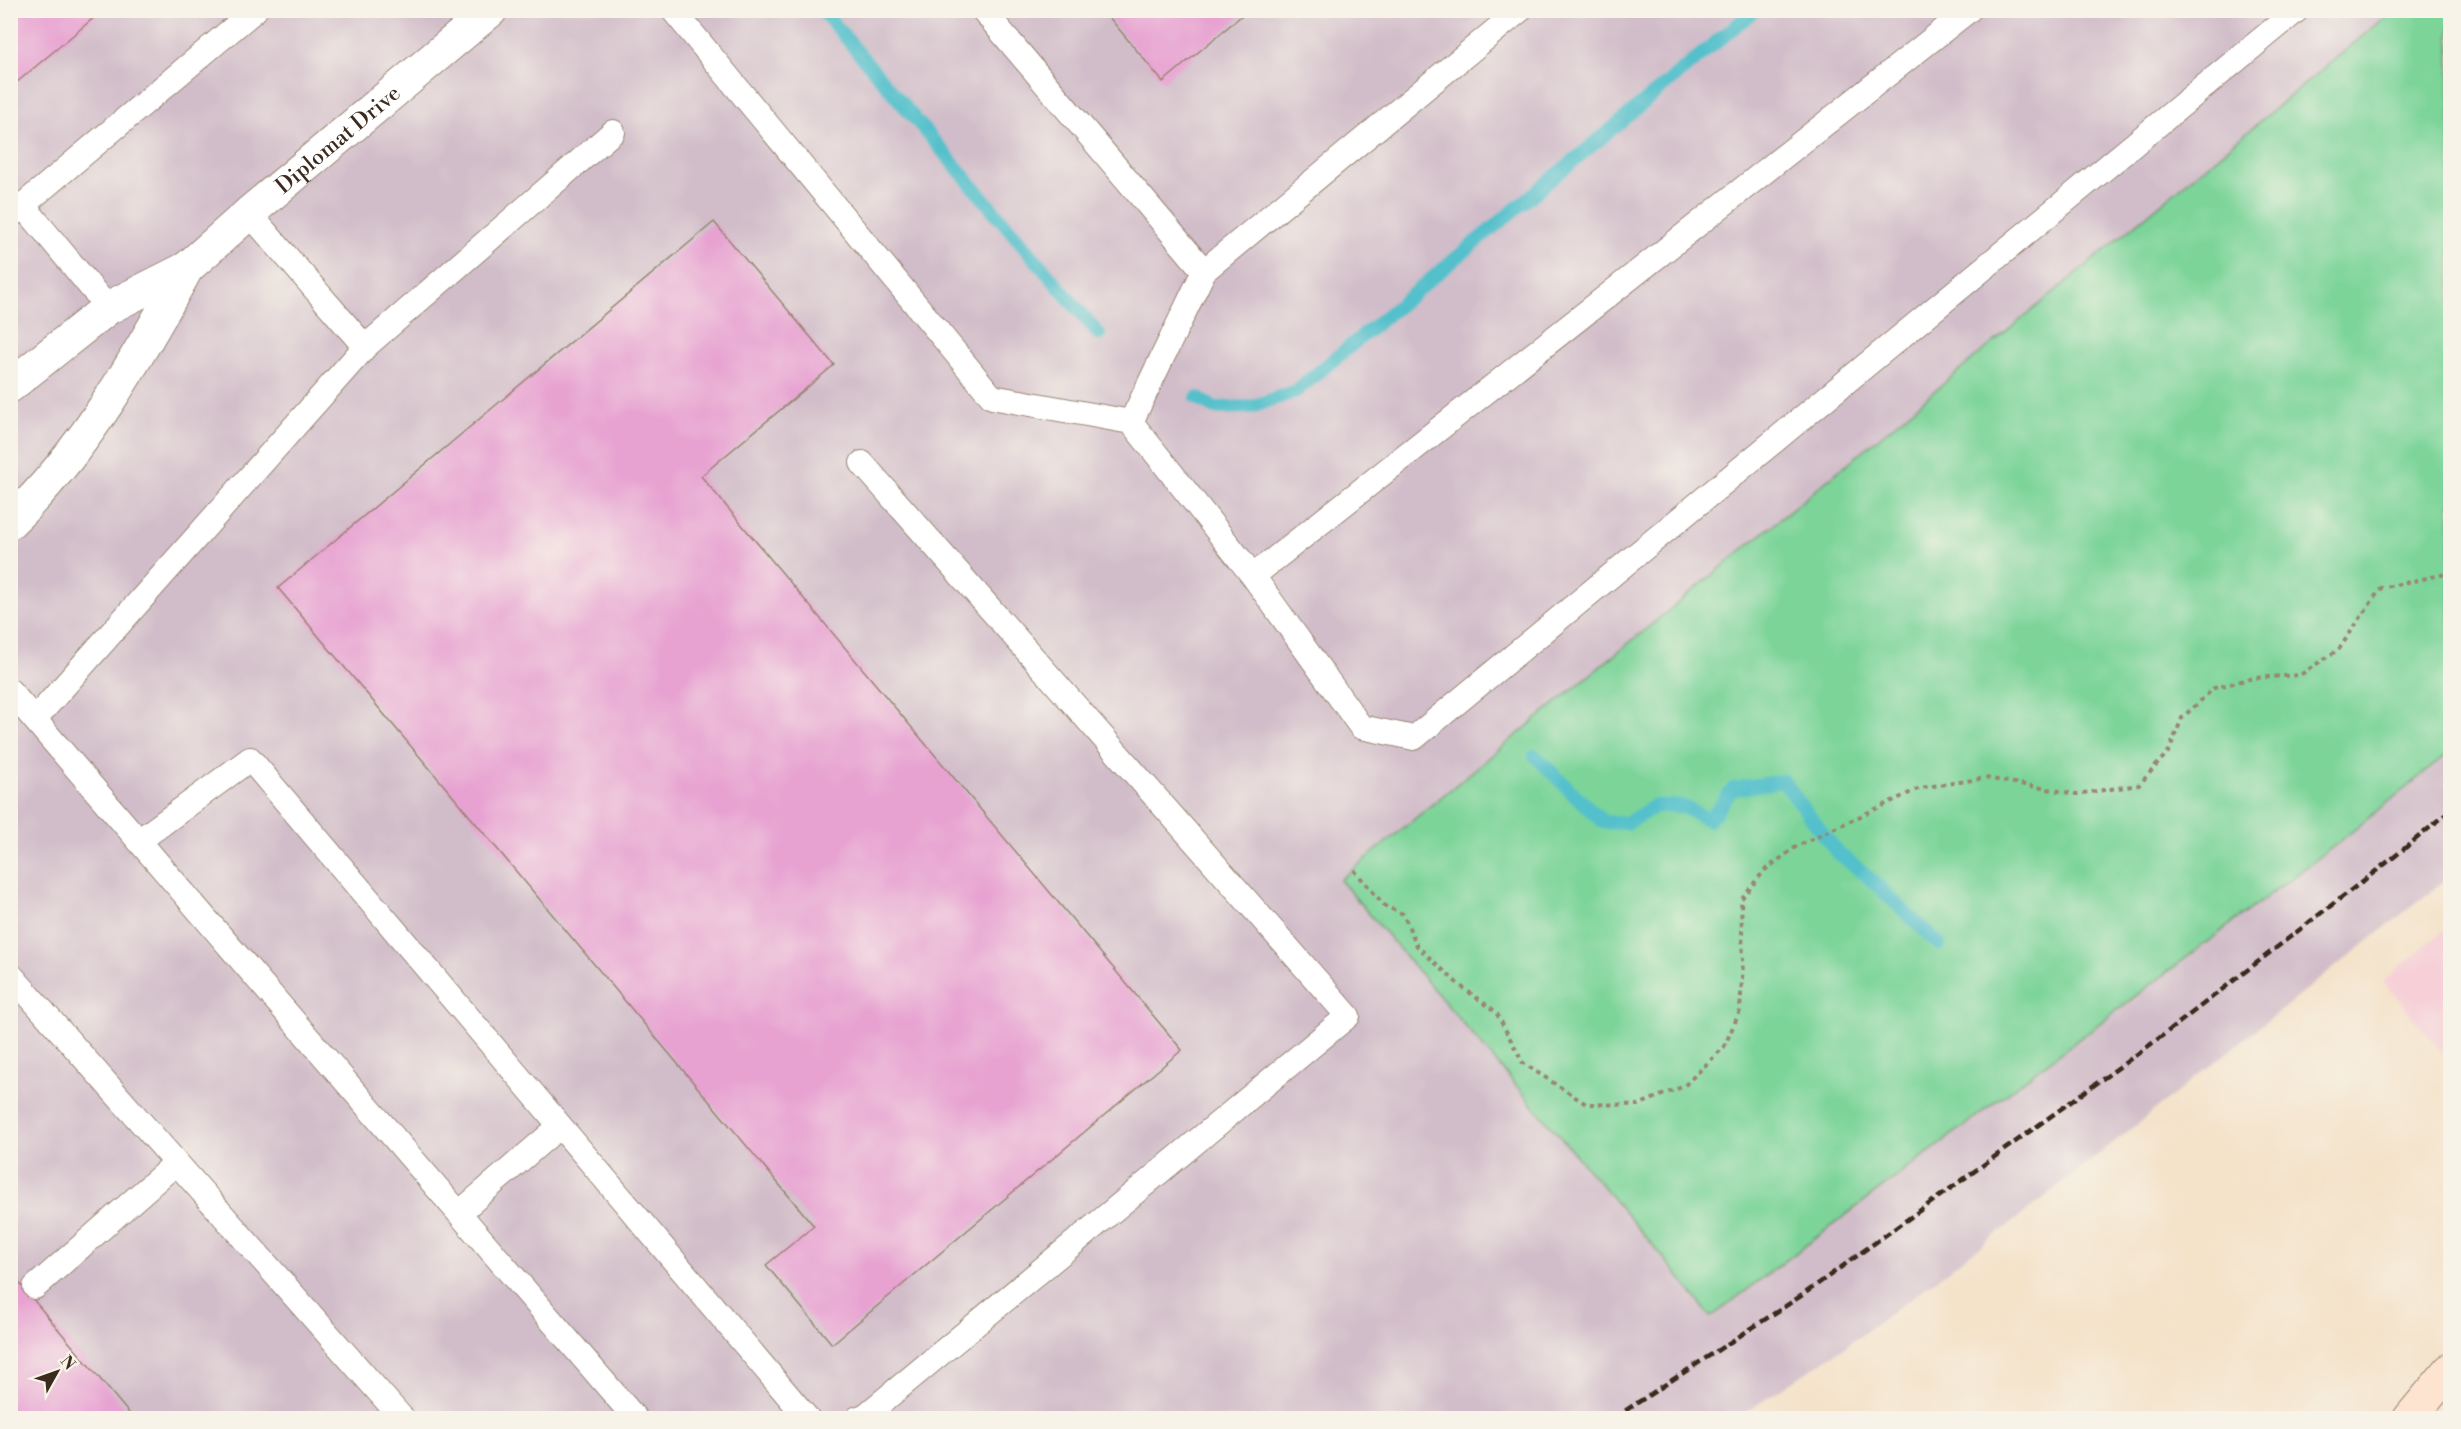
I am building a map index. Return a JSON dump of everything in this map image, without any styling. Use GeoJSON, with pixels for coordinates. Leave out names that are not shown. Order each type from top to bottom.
{"type":"FeatureCollection","features":[{"type":"Feature","properties":{"kind":"main road"},"geometry":{"type":"LineString","coordinates":[[2410,1419],[2451,1370]]}},
{"type":"Feature","properties":{"kind":"street","name":"Diplomat Drive"},"geometry":{"type":"LineString","coordinates":[[10,386],[108,308],[187,268],[249,213],[491,10]]}},
{"type":"Feature","properties":{"kind":"street","name":"Diplomat Drive"},"geometry":{"type":"LineString","coordinates":[[10,522],[68,458],[141,351],[187,268]]}},
{"type":"Feature","properties":{"kind":"lane"},"geometry":{"type":"LineString","coordinates":[[108,308],[17,211],[255,10]]}},
{"type":"Feature","properties":{"kind":"lane"},"geometry":{"type":"LineString","coordinates":[[673,10],[992,397],[1131,422],[1253,576],[1361,727],[1414,738],[2297,10]]}},
{"type":"Feature","properties":{"kind":"lane"},"geometry":{"type":"LineString","coordinates":[[983,10],[1204,271]]}},
{"type":"Feature","properties":{"kind":"lane"},"geometry":{"type":"LineString","coordinates":[[1131,422],[1204,271],[1520,10]]}},
{"type":"Feature","properties":{"kind":"lane"},"geometry":{"type":"LineString","coordinates":[[1253,576],[1970,10]]}},
{"type":"Feature","properties":{"kind":"lane"},"geometry":{"type":"LineString","coordinates":[[35,719],[365,346],[613,132]]}},
{"type":"Feature","properties":{"kind":"lane"},"geometry":{"type":"LineString","coordinates":[[249,213],[365,346]]}},
{"type":"Feature","properties":{"kind":"lane"},"geometry":{"type":"LineString","coordinates":[[858,1419],[865,1416],[1348,1016],[861,463]]}},
{"type":"Feature","properties":{"kind":"lane"},"geometry":{"type":"LineString","coordinates":[[10,691],[635,1419]]}},
{"type":"Feature","properties":{"kind":"lane"},"geometry":{"type":"LineString","coordinates":[[140,840],[250,759],[807,1419]]}},
{"type":"Feature","properties":{"kind":"lane"},"geometry":{"type":"LineString","coordinates":[[10,974],[402,1419]]}},
{"type":"Feature","properties":{"kind":"lane"},"geometry":{"type":"LineString","coordinates":[[459,1214],[560,1126]]}},
{"type":"Feature","properties":{"kind":"lane"},"geometry":{"type":"LineString","coordinates":[[35,1287],[176,1163]]}},
{"type":"Feature","properties":{"kind":"path"},"geometry":{"type":"LineString","coordinates":[[1354,870],[1385,906],[1403,914],[1417,946],[1458,984],[1496,1012],[1523,1063],[1586,1104],[1638,1105],[1684,1086],[1724,1047],[1740,1011],[1743,962],[1741,899],[1765,870],[1797,846],[1920,788],[1986,778],[2076,794],[2139,785],[2169,751],[2182,718],[2214,688],[2253,678],[2300,675],[2339,649],[2381,588],[2451,573]]}},
{"type":"Feature","properties":{"kind":"shaded area"},"geometry":{"type":"Polygon","coordinates":[[[10,11],[2450,11],[2450,876],[2026,1212],[1852,1342],[1737,1418],[11,1418],[10,11]]]}},
{"type":"Feature","properties":{"kind":"shaded area"},"geometry":{"type":"Polygon","coordinates":[[[2450,925],[2450,1061],[2383,981],[2450,925]]]}},
{"type":"Feature","properties":{"kind":"green space"},"geometry":{"type":"Polygon","coordinates":[[[2393,11],[2450,11],[2450,752],[2338,843],[1711,1317],[1658,1251],[1340,880],[1807,497],[2393,11]]]}},
{"type":"Feature","properties":{"kind":"building"},"geometry":{"type":"Polygon","coordinates":[[[10,10],[103,10],[10,88],[10,10]]]}},
{"type":"Feature","properties":{"kind":"building"},"geometry":{"type":"Polygon","coordinates":[[[1103,10],[1248,10],[1163,82],[1103,10]]]}},
{"type":"Feature","properties":{"kind":"building"},"geometry":{"type":"Polygon","coordinates":[[[714,222],[834,365],[701,476],[1182,1050],[832,1344],[766,1265],[814,1226],[278,588],[714,222]]]}},
{"type":"Feature","properties":{"kind":"building"},"geometry":{"type":"Polygon","coordinates":[[[10,1272],[133,1418],[10,1418],[10,1272]]]}},
{"type":"Feature","properties":{"kind":"waterway"},"geometry":{"type":"LineString","coordinates":[[822,10],[1099,334]]}},
{"type":"Feature","properties":{"kind":"waterway"},"geometry":{"type":"LineString","coordinates":[[1197,398],[1215,408],[1251,407],[1296,391],[1755,10]]}},
{"type":"Feature","properties":{"kind":"waterway"},"geometry":{"type":"LineString","coordinates":[[1535,756],[1603,822],[1627,823],[1655,806],[1682,806],[1709,820],[1733,789],[1783,781],[1837,852],[1865,874],[1939,944]]}},
{"type":"Feature","properties":{"kind":"railway"},"geometry":{"type":"LineString","coordinates":[[1614,1418],[1801,1296],[2154,1042],[2394,857],[2450,811]]}}]}
